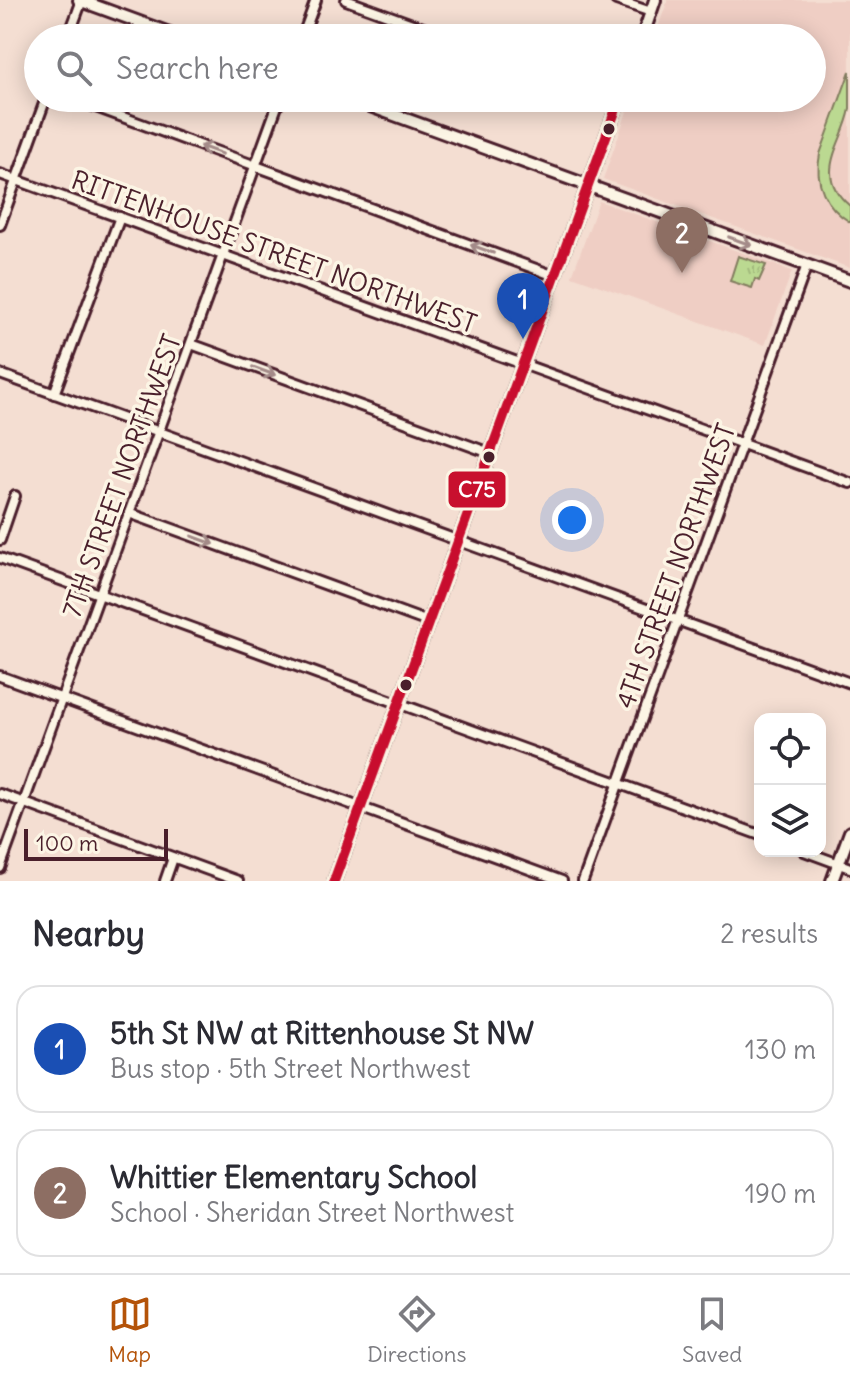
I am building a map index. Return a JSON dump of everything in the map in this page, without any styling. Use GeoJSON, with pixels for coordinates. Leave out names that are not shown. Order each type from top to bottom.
{"type":"FeatureCollection","features":[{"type":"Feature","properties":{"kind":"street"},"geometry":{"type":"LineString","coordinates":[[73,24],[81,0],[145,24]]}},
{"type":"Feature","properties":{"kind":"street"},"geometry":{"type":"LineString","coordinates":[[307,24],[316,0]]}},
{"type":"Feature","properties":{"kind":"street"},"geometry":{"type":"LineString","coordinates":[[346,0],[412,24]]}},
{"type":"Feature","properties":{"kind":"street"},"geometry":{"type":"LineString","coordinates":[[616,0],[651,12]]}},
{"type":"Feature","properties":{"kind":"street"},"geometry":{"type":"LineString","coordinates":[[647,24],[655,0]]}},
{"type":"Feature","properties":{"kind":"street"},"geometry":{"type":"LineString","coordinates":[[0,225],[41,112]]}},
{"type":"Feature","properties":{"kind":"street"},"geometry":{"type":"LineString","coordinates":[[109,112],[555,276]]}},
{"type":"Feature","properties":{"kind":"street","name":"7TH STREET NORTHWEST"},"geometry":{"type":"LineString","coordinates":[[0,868],[275,112]]}},
{"type":"Feature","properties":{"kind":"street"},"geometry":{"type":"LineString","coordinates":[[387,112],[850,281]]}},
{"type":"Feature","properties":{"kind":"street"},"geometry":{"type":"LineString","coordinates":[[334,881],[613,112]]}},
{"type":"Feature","properties":{"kind":"street","name":"RITTENHOUSE STREET NORTHWEST"},"geometry":{"type":"LineString","coordinates":[[0,174],[850,483]]}},
{"type":"Feature","properties":{"kind":"street"},"geometry":{"type":"LineString","coordinates":[[54,394],[120,217]]}},
{"type":"Feature","properties":{"kind":"street","name":"4TH STREET NORTHWEST"},"geometry":{"type":"LineString","coordinates":[[583,881],[807,265]]}},
{"type":"Feature","properties":{"kind":"street"},"geometry":{"type":"LineString","coordinates":[[191,344],[490,453]]}},
{"type":"Feature","properties":{"kind":"street"},"geometry":{"type":"LineString","coordinates":[[0,374],[850,683]]}},
{"type":"Feature","properties":{"kind":"street"},"geometry":{"type":"LineString","coordinates":[[0,540],[15,496]]}},
{"type":"Feature","properties":{"kind":"street"},"geometry":{"type":"LineString","coordinates":[[129,513],[428,622]]}},
{"type":"Feature","properties":{"kind":"street"},"geometry":{"type":"LineString","coordinates":[[0,558],[754,833]]}},
{"type":"Feature","properties":{"kind":"street"},"geometry":{"type":"LineString","coordinates":[[0,676],[562,881]]}},
{"type":"Feature","properties":{"kind":"street"},"geometry":{"type":"LineString","coordinates":[[0,794],[238,881]]}},
{"type":"Feature","properties":{"kind":"street"},"geometry":{"type":"LineString","coordinates":[[832,881],[850,832]]}},
{"type":"Feature","properties":{"kind":"street"},"geometry":{"type":"LineString","coordinates":[[821,857],[850,868]]}},
{"type":"Feature","properties":{"kind":"street"},"geometry":{"type":"LineString","coordinates":[[165,881],[173,858]]}},
{"type":"Feature","properties":{"kind":"shaded area"},"geometry":{"type":"Polygon","coordinates":[[[668,0],[850,0],[850,268],[603,179],[627,112],[826,112],[826,24],[659,24],[668,0]]]}},
{"type":"Feature","properties":{"kind":"shaded area"},"geometry":{"type":"Polygon","coordinates":[[[599,201],[792,271],[765,345],[572,276],[599,201]]]}},
{"type":"Feature","properties":{"kind":"green space"},"geometry":{"type":"Polygon","coordinates":[[[850,71],[850,109],[831,171],[839,194],[850,206],[850,222],[834,209],[823,193],[819,164],[850,71]]]}},
{"type":"Feature","properties":{"kind":"green space"},"geometry":{"type":"Polygon","coordinates":[[[738,256],[766,265],[752,288],[730,281],[738,256]]]}},
{"type":"Feature","properties":{"kind":"transit line","name":"C75"},"geometry":{"type":"LineString","coordinates":[[334,881],[615,112]]}},
{"type":"Feature","properties":{"kind":"place","name":"Whittier Elementary School"},"geometry":{"type":"Point","coordinates":[682,273]}},
{"type":"Feature","properties":{"kind":"place","name":"5th St NW at Rittenhouse St NW"},"geometry":{"type":"Point","coordinates":[523,339]}}]}
